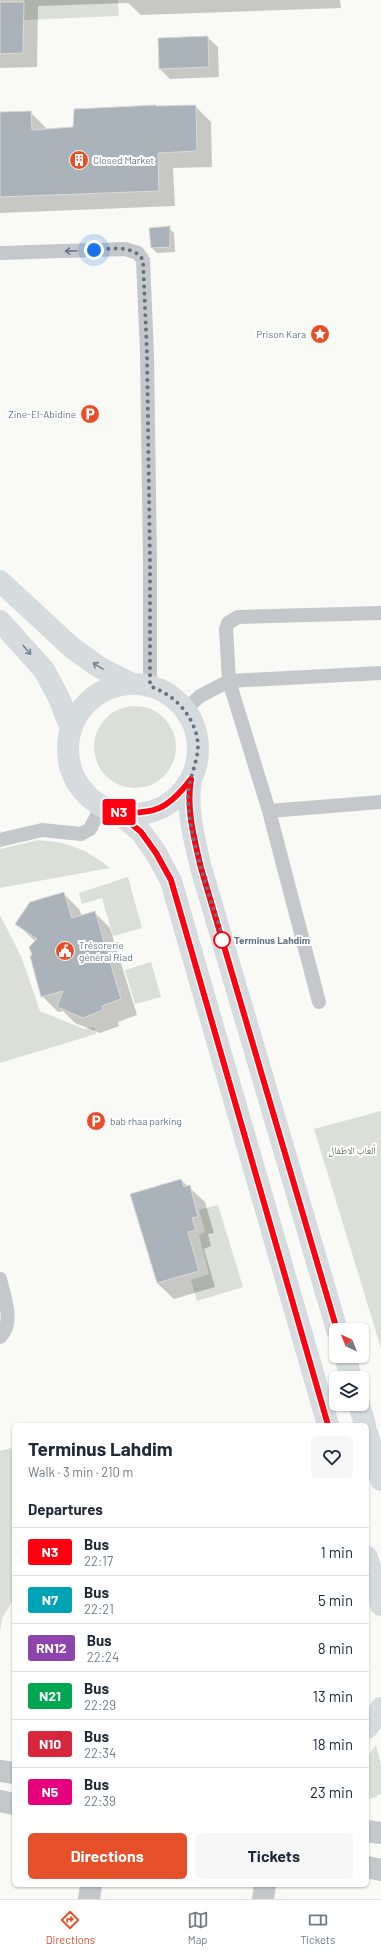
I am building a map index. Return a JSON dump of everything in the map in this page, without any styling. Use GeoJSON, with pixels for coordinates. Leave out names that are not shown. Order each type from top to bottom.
{"type":"FeatureCollection","features":[{"type":"Feature","properties":{"kind":"main road"},"geometry":{"type":"LineString","coordinates":[[0,581],[71,647],[99,667],[141,685],[162,691],[178,701],[194,726],[198,744],[197,762],[191,779],[188,796],[190,814],[201,868],[335,1323]]}},
{"type":"Feature","properties":{"kind":"main road"},"geometry":{"type":"LineString","coordinates":[[0,621],[44,670],[59,698],[71,729]]}},
{"type":"Feature","properties":{"kind":"main road"},"geometry":{"type":"LineString","coordinates":[[141,685],[113,688],[95,697],[80,711],[71,729],[68,743],[68,758],[75,779],[89,797],[109,809],[141,832],[156,853],[171,880],[327,1423]]}},
{"type":"Feature","properties":{"kind":"main road"},"geometry":{"type":"LineString","coordinates":[[109,809],[138,814],[160,808],[178,796],[191,779]]}},
{"type":"Feature","properties":{"kind":"main road"},"geometry":{"type":"LineString","coordinates":[[361,1411],[364,1423]]}},
{"type":"Feature","properties":{"kind":"main road"},"geometry":{"type":"LineString","coordinates":[[369,1440],[381,1480]]}},
{"type":"Feature","properties":{"kind":"main road"},"geometry":{"type":"LineString","coordinates":[[369,1564],[381,1605]]}},
{"type":"Feature","properties":{"kind":"main road"},"geometry":{"type":"LineString","coordinates":[[369,1725],[381,1708]]}},
{"type":"Feature","properties":{"kind":"street"},"geometry":{"type":"LineString","coordinates":[[0,1771],[12,1773]]}},
{"type":"Feature","properties":{"kind":"street"},"geometry":{"type":"LineString","coordinates":[[0,1801],[12,1804]]}},
{"type":"Feature","properties":{"kind":"street"},"geometry":{"type":"LineString","coordinates":[[369,1831],[381,1833]]}},
{"type":"Feature","properties":{"kind":"street"},"geometry":{"type":"LineString","coordinates":[[369,1867],[381,1870]]}},
{"type":"Feature","properties":{"kind":"street"},"geometry":{"type":"LineString","coordinates":[[89,1899],[91,1887]]}},
{"type":"Feature","properties":{"kind":"street"},"geometry":{"type":"LineString","coordinates":[[263,1899],[265,1887]]}},
{"type":"Feature","properties":{"kind":"lane"},"geometry":{"type":"LineString","coordinates":[[0,253],[125,249],[138,254],[143,260],[147,354],[150,642],[141,685]]}},
{"type":"Feature","properties":{"kind":"lane"},"geometry":{"type":"LineString","coordinates":[[319,1002],[269,811],[229,681],[226,629],[232,619],[238,617],[381,613]]}},
{"type":"Feature","properties":{"kind":"lane"},"geometry":{"type":"LineString","coordinates":[[185,710],[200,696],[229,681],[381,673]]}},
{"type":"Feature","properties":{"kind":"lane"},"geometry":{"type":"LineString","coordinates":[[269,811],[381,802]]}},
{"type":"Feature","properties":{"kind":"lane"},"geometry":{"type":"LineString","coordinates":[[0,840],[42,830],[82,834],[90,829],[109,809]]}},
{"type":"Feature","properties":{"kind":"lane"},"geometry":{"type":"LineString","coordinates":[[0,1279],[8,1321],[6,1329],[0,1337]]}},
{"type":"Feature","properties":{"kind":"green space"},"geometry":{"type":"Polygon","coordinates":[[[24,0],[118,0],[119,16],[23,20],[24,0]]]}},
{"type":"Feature","properties":{"kind":"green space"},"geometry":{"type":"Polygon","coordinates":[[[135,706],[151,709],[164,718],[173,731],[176,747],[173,763],[164,776],[151,785],[135,788],[119,785],[106,776],[97,763],[94,747],[97,731],[106,718],[119,709],[135,706]]]}},
{"type":"Feature","properties":{"kind":"green space"},"geometry":{"type":"Polygon","coordinates":[[[38,840],[68,845],[85,851],[110,868],[0,888],[0,849],[38,840]]]}},
{"type":"Feature","properties":{"kind":"green space"},"geometry":{"type":"Polygon","coordinates":[[[128,877],[142,928],[113,936],[102,898],[82,904],[79,893],[128,877]]]}},
{"type":"Feature","properties":{"kind":"green space"},"geometry":{"type":"Polygon","coordinates":[[[0,915],[21,956],[40,1011],[84,1029],[94,1027],[96,1034],[0,1063],[0,915]]]}},
{"type":"Feature","properties":{"kind":"green space"},"geometry":{"type":"Polygon","coordinates":[[[151,962],[161,997],[135,1004],[125,970],[151,962]]]}},
{"type":"Feature","properties":{"kind":"green space","name":"ألعاب الاطفال"},"geometry":{"type":"Polygon","coordinates":[[[381,1111],[381,1348],[314,1129],[381,1111]]]}},
{"type":"Feature","properties":{"kind":"green space"},"geometry":{"type":"Polygon","coordinates":[[[218,1205],[243,1287],[197,1301],[191,1280],[209,1274],[199,1235],[205,1232],[199,1210],[218,1205]]]}},
{"type":"Feature","properties":{"kind":"green space"},"geometry":{"type":"Polygon","coordinates":[[[11,1448],[12,1452],[12,1602],[2,1618],[0,1633],[0,1451],[11,1448]]]}},
{"type":"Feature","properties":{"kind":"green space"},"geometry":{"type":"Polygon","coordinates":[[[376,1745],[381,1765],[381,1793],[376,1797],[369,1799],[369,1754],[376,1745]]]}},
{"type":"Feature","properties":{"kind":"building"},"geometry":{"type":"Polygon","coordinates":[[[0,2],[24,2],[23,53],[0,54],[0,2]]]}},
{"type":"Feature","properties":{"kind":"building"},"geometry":{"type":"Polygon","coordinates":[[[208,36],[209,67],[159,69],[158,38],[208,36]]]}},
{"type":"Feature","properties":{"kind":"building","name":"Closed Market"},"geometry":{"type":"Polygon","coordinates":[[[156,105],[196,105],[197,151],[158,153],[159,191],[0,197],[0,112],[31,111],[32,130],[73,127],[74,109],[156,105]]]}},
{"type":"Feature","properties":{"kind":"building"},"geometry":{"type":"Polygon","coordinates":[[[170,226],[170,247],[151,248],[149,228],[170,226]]]}},
{"type":"Feature","properties":{"kind":"building","name":"Trésorerie général Riad"},"geometry":{"type":"Polygon","coordinates":[[[64,892],[72,918],[95,911],[121,999],[102,1006],[103,1010],[83,1018],[57,1007],[63,991],[41,997],[29,947],[37,939],[15,924],[30,902],[64,892]]]}},
{"type":"Feature","properties":{"kind":"building"},"geometry":{"type":"Polygon","coordinates":[[[181,1179],[184,1187],[190,1185],[198,1217],[192,1218],[196,1230],[188,1232],[199,1271],[157,1283],[130,1194],[181,1179]]]}},
{"type":"Feature","properties":{"kind":"bus line","name":"N3"},"geometry":{"type":"LineString","coordinates":[[327,1423],[189,948],[171,880],[156,853],[141,832],[117,812],[138,814],[160,808],[178,796],[191,779],[188,796],[191,820],[201,868],[335,1323]]}},
{"type":"Feature","properties":{"kind":"place","name":"Closed Market"},"geometry":{"type":"Point","coordinates":[79,160]}},
{"type":"Feature","properties":{"kind":"place","name":"Prison Kara"},"geometry":{"type":"Point","coordinates":[320,334]}},
{"type":"Feature","properties":{"kind":"place","name":"Zine-El-Abidine"},"geometry":{"type":"Point","coordinates":[90,414]}},
{"type":"Feature","properties":{"kind":"place","name":"Terminus Lahdim"},"geometry":{"type":"Point","coordinates":[222,940]}},
{"type":"Feature","properties":{"kind":"place","name":"Trésorerie général Riad"},"geometry":{"type":"Point","coordinates":[65,951]}},
{"type":"Feature","properties":{"kind":"place","name":"bab rhaa parking"},"geometry":{"type":"Point","coordinates":[96,1121]}},
{"type":"Feature","properties":{"kind":"route"},"geometry":{"type":"LineString","coordinates":[[94,250],[125,249],[138,254],[143,260],[147,354],[150,686],[162,691],[178,701],[194,726],[198,744],[197,762],[191,779],[188,796],[191,820],[201,868],[222,940]]}}]}
